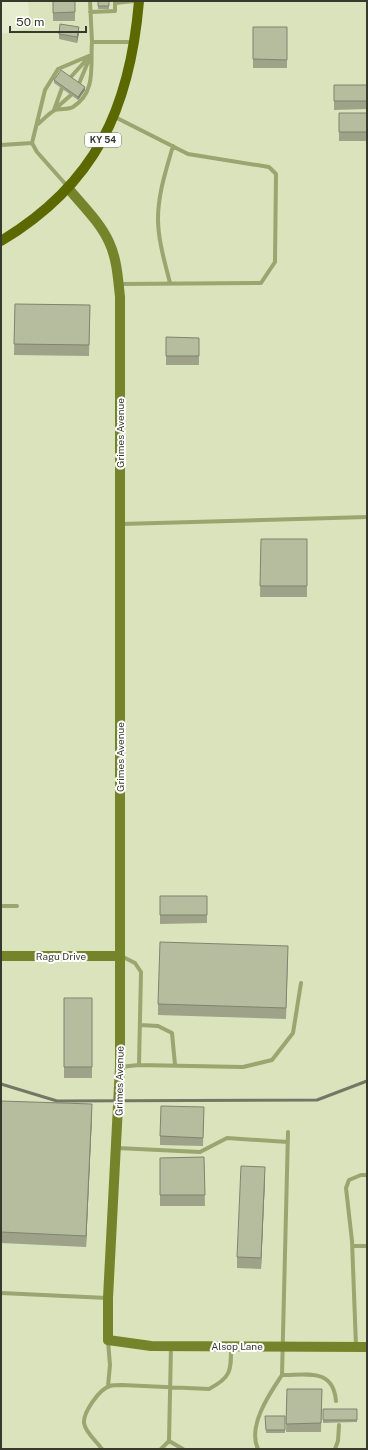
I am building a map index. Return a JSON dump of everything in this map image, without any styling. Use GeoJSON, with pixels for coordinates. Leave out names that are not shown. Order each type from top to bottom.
{"type":"FeatureCollection","features":[{"type":"Feature","properties":{"kind":"main road","name":"KY 54"},"geometry":{"type":"LineString","coordinates":[[1,242],[39,216],[68,188],[90,160],[115,117],[130,70],[135,42],[139,1]]}},
{"type":"Feature","properties":{"kind":"street","name":"Grimes Avenue"},"geometry":{"type":"LineString","coordinates":[[68,188],[97,223],[109,243],[117,268],[119,284],[120,1067],[117,1148],[108,1298],[108,1340]]}},
{"type":"Feature","properties":{"kind":"street","name":"Ragu Drive"},"geometry":{"type":"LineString","coordinates":[[1,956],[120,956]]}},
{"type":"Feature","properties":{"kind":"street","name":"Alsop Lane"},"geometry":{"type":"LineString","coordinates":[[108,1340],[123,1343],[171,1346],[367,1347]]}},
{"type":"Feature","properties":{"kind":"lane"},"geometry":{"type":"LineString","coordinates":[[54,110],[72,107],[85,95],[91,83],[92,42],[90,1]]}},
{"type":"Feature","properties":{"kind":"lane"},"geometry":{"type":"LineString","coordinates":[[90,12],[115,11],[115,2],[134,1]]}},
{"type":"Feature","properties":{"kind":"lane"},"geometry":{"type":"LineString","coordinates":[[92,42],[135,42]]}},
{"type":"Feature","properties":{"kind":"lane"},"geometry":{"type":"LineString","coordinates":[[69,79],[91,55]]}},
{"type":"Feature","properties":{"kind":"lane"},"geometry":{"type":"LineString","coordinates":[[78,86],[91,55]]}},
{"type":"Feature","properties":{"kind":"lane"},"geometry":{"type":"LineString","coordinates":[[68,188],[37,152],[32,143],[38,124],[45,90],[58,69],[91,55]]}},
{"type":"Feature","properties":{"kind":"lane"},"geometry":{"type":"LineString","coordinates":[[54,110],[62,88]]}},
{"type":"Feature","properties":{"kind":"lane"},"geometry":{"type":"LineString","coordinates":[[38,124],[71,95]]}},
{"type":"Feature","properties":{"kind":"lane"},"geometry":{"type":"LineString","coordinates":[[115,117],[188,154],[269,167],[276,174],[274,262],[261,283],[119,284]]}},
{"type":"Feature","properties":{"kind":"lane"},"geometry":{"type":"LineString","coordinates":[[1,145],[32,143]]}},
{"type":"Feature","properties":{"kind":"lane"},"geometry":{"type":"LineString","coordinates":[[170,283],[164,259],[158,220],[163,180],[173,146]]}},
{"type":"Feature","properties":{"kind":"lane"},"geometry":{"type":"LineString","coordinates":[[120,524],[367,517]]}},
{"type":"Feature","properties":{"kind":"lane"},"geometry":{"type":"LineString","coordinates":[[1,906],[17,906]]}},
{"type":"Feature","properties":{"kind":"lane"},"geometry":{"type":"LineString","coordinates":[[120,956],[135,963],[142,972],[139,1065]]}},
{"type":"Feature","properties":{"kind":"lane"},"geometry":{"type":"LineString","coordinates":[[120,1067],[139,1065],[243,1067],[272,1060],[294,1033],[301,982]]}},
{"type":"Feature","properties":{"kind":"lane"},"geometry":{"type":"LineString","coordinates":[[140,1025],[158,1026],[172,1033],[174,1066]]}},
{"type":"Feature","properties":{"kind":"lane"},"geometry":{"type":"LineString","coordinates":[[258,1449],[257,1424],[261,1409],[282,1375],[288,1132]]}},
{"type":"Feature","properties":{"kind":"lane"},"geometry":{"type":"LineString","coordinates":[[117,1148],[200,1152],[227,1138],[288,1142]]}},
{"type":"Feature","properties":{"kind":"lane"},"geometry":{"type":"LineString","coordinates":[[356,1347],[352,1246],[346,1188],[350,1180],[361,1175],[367,1175]]}},
{"type":"Feature","properties":{"kind":"lane"},"geometry":{"type":"LineString","coordinates":[[352,1246],[367,1246]]}},
{"type":"Feature","properties":{"kind":"lane"},"geometry":{"type":"LineString","coordinates":[[1,1293],[108,1298]]}},
{"type":"Feature","properties":{"kind":"lane"},"geometry":{"type":"LineString","coordinates":[[108,1340],[110,1365],[108,1386]]}},
{"type":"Feature","properties":{"kind":"lane"},"geometry":{"type":"LineString","coordinates":[[161,1449],[169,1441],[171,1346]]}},
{"type":"Feature","properties":{"kind":"lane"},"geometry":{"type":"LineString","coordinates":[[102,1449],[90,1435],[84,1424],[86,1413],[96,1396],[108,1386],[209,1388],[221,1383],[231,1370],[231,1346]]}},
{"type":"Feature","properties":{"kind":"lane"},"geometry":{"type":"LineString","coordinates":[[282,1375],[317,1374],[323,1376],[335,1389],[336,1401]]}},
{"type":"Feature","properties":{"kind":"lane"},"geometry":{"type":"LineString","coordinates":[[336,1449],[340,1425]]}},
{"type":"Feature","properties":{"kind":"lane"},"geometry":{"type":"LineString","coordinates":[[169,1441],[183,1449]]}},
{"type":"Feature","properties":{"kind":"shaded area"},"geometry":{"type":"Polygon","coordinates":[[[28,1],[367,1],[367,1449],[1,1449],[1,34],[30,28],[28,1]]]}},
{"type":"Feature","properties":{"kind":"building"},"geometry":{"type":"Polygon","coordinates":[[[53,1],[75,1],[75,12],[53,13],[53,1]]]}},
{"type":"Feature","properties":{"kind":"building"},"geometry":{"type":"Polygon","coordinates":[[[98,1],[109,1],[109,6],[98,6],[98,1]]]}},
{"type":"Feature","properties":{"kind":"building"},"geometry":{"type":"Polygon","coordinates":[[[60,24],[79,27],[77,37],[59,34],[60,24]]]}},
{"type":"Feature","properties":{"kind":"building"},"geometry":{"type":"Polygon","coordinates":[[[253,27],[287,27],[287,60],[253,59],[253,27]]]}},
{"type":"Feature","properties":{"kind":"building"},"geometry":{"type":"Polygon","coordinates":[[[61,70],[85,87],[78,97],[54,80],[61,70]]]}},
{"type":"Feature","properties":{"kind":"building"},"geometry":{"type":"Polygon","coordinates":[[[334,85],[367,85],[367,101],[334,101],[334,85]]]}},
{"type":"Feature","properties":{"kind":"building"},"geometry":{"type":"Polygon","coordinates":[[[339,113],[367,113],[367,132],[339,132],[339,113]]]}},
{"type":"Feature","properties":{"kind":"building"},"geometry":{"type":"Polygon","coordinates":[[[15,304],[90,305],[89,345],[14,344],[15,304]]]}},
{"type":"Feature","properties":{"kind":"building"},"geometry":{"type":"Polygon","coordinates":[[[166,337],[199,338],[199,356],[166,356],[166,337]]]}},
{"type":"Feature","properties":{"kind":"building"},"geometry":{"type":"Polygon","coordinates":[[[261,539],[307,539],[307,586],[260,586],[261,539]]]}},
{"type":"Feature","properties":{"kind":"building"},"geometry":{"type":"Polygon","coordinates":[[[160,896],[207,896],[207,915],[160,915],[160,896]]]}},
{"type":"Feature","properties":{"kind":"building"},"geometry":{"type":"Polygon","coordinates":[[[160,942],[288,946],[286,1008],[158,1004],[160,942]]]}},
{"type":"Feature","properties":{"kind":"building"},"geometry":{"type":"Polygon","coordinates":[[[64,998],[92,998],[92,1067],[64,1067],[64,998]]]}},
{"type":"Feature","properties":{"kind":"building"},"geometry":{"type":"Polygon","coordinates":[[[1,1101],[92,1104],[86,1236],[1,1232],[1,1101]]]}},
{"type":"Feature","properties":{"kind":"building"},"geometry":{"type":"Polygon","coordinates":[[[161,1106],[204,1107],[203,1138],[160,1136],[161,1106]]]}},
{"type":"Feature","properties":{"kind":"building"},"geometry":{"type":"Polygon","coordinates":[[[204,1157],[205,1195],[160,1195],[160,1158],[204,1157]]]}},
{"type":"Feature","properties":{"kind":"building"},"geometry":{"type":"Polygon","coordinates":[[[241,1166],[265,1167],[261,1258],[237,1257],[241,1166]]]}},
{"type":"Feature","properties":{"kind":"building"},"geometry":{"type":"Polygon","coordinates":[[[287,1389],[322,1389],[321,1423],[286,1424],[287,1389]]]}},
{"type":"Feature","properties":{"kind":"building"},"geometry":{"type":"Polygon","coordinates":[[[323,1409],[357,1409],[357,1420],[323,1420],[323,1409]]]}},
{"type":"Feature","properties":{"kind":"building"},"geometry":{"type":"Polygon","coordinates":[[[265,1416],[285,1416],[285,1430],[266,1430],[265,1416]]]}},
{"type":"Feature","properties":{"kind":"railway"},"geometry":{"type":"LineString","coordinates":[[1,1084],[57,1101],[317,1100],[367,1081]]}}]}
